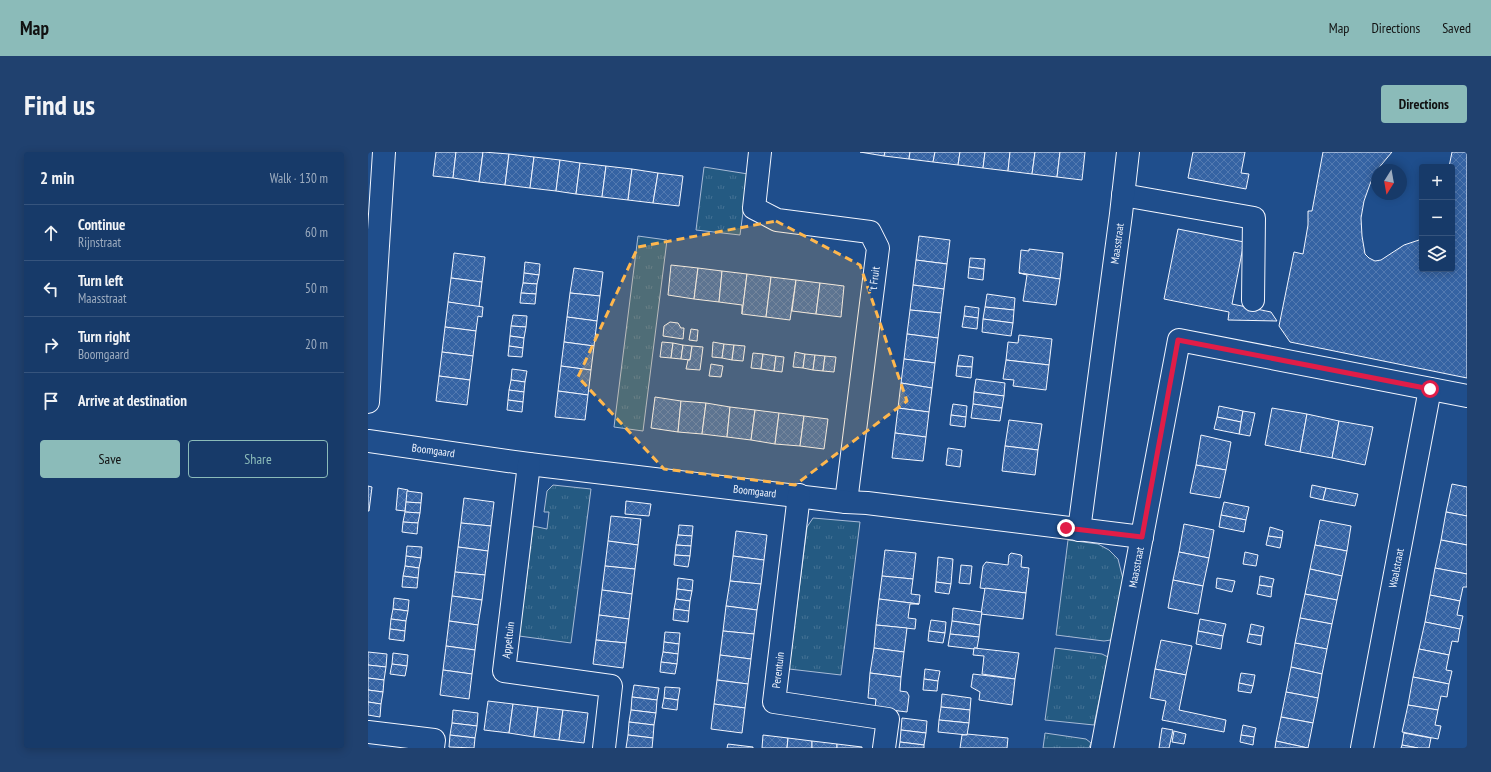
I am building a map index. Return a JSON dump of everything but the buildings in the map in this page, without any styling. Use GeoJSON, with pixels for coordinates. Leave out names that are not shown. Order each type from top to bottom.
{"type":"FeatureCollection","features":[{"type":"Feature","properties":{"kind":"street"},"geometry":{"type":"LineString","coordinates":[[368,402],[374,227],[384,152]]}},
{"type":"Feature","properties":{"kind":"street","name":"'t Fruit"},"geometry":{"type":"LineString","coordinates":[[760,152],[754,208],[777,220],[870,232],[878,248],[846,502]]}},
{"type":"Feature","properties":{"kind":"street","name":"Maasstraat"},"geometry":{"type":"LineString","coordinates":[[1080,530],[1128,152]]}},
{"type":"Feature","properties":{"kind":"street"},"geometry":{"type":"LineString","coordinates":[[1123,195],[1254,218],[1253,300]]}},
{"type":"Feature","properties":{"kind":"street","name":"Maasstraat"},"geometry":{"type":"LineString","coordinates":[[1102,748],[1178,340],[1430,389]]}},
{"type":"Feature","properties":{"kind":"street"},"geometry":{"type":"LineString","coordinates":[[1430,389],[1467,396]]}},
{"type":"Feature","properties":{"kind":"street","name":"Waalstraat"},"geometry":{"type":"LineString","coordinates":[[1362,748],[1430,389]]}},
{"type":"Feature","properties":{"kind":"street","name":"Boomgaard"},"geometry":{"type":"LineString","coordinates":[[368,441],[529,464],[1142,537]]}},
{"type":"Feature","properties":{"kind":"street","name":"Appeltuin"},"geometry":{"type":"LineString","coordinates":[[529,464],[504,671],[611,686],[604,748]]}},
{"type":"Feature","properties":{"kind":"street","name":"Perentuin"},"geometry":{"type":"LineString","coordinates":[[799,495],[774,702],[888,719],[884,748]]}},
{"type":"Feature","properties":{"kind":"street"},"geometry":{"type":"LineString","coordinates":[[368,732],[434,740],[433,748]]}},
{"type":"Feature","properties":{"kind":"highlighted area"},"geometry":{"type":"Polygon","coordinates":[[[776,221],[860,265],[907,401],[795,485],[664,469],[578,377],[638,247],[776,221]]]}},
{"type":"Feature","properties":{"kind":"green space"},"geometry":{"type":"Polygon","coordinates":[[[704,167],[748,174],[740,235],[696,230],[704,167]]]}},
{"type":"Feature","properties":{"kind":"green space"},"geometry":{"type":"Polygon","coordinates":[[[638,236],[667,240],[643,431],[614,427],[638,236]]]}},
{"type":"Feature","properties":{"kind":"green space"},"geometry":{"type":"Polygon","coordinates":[[[553,485],[591,489],[571,643],[519,636],[533,526],[547,529],[549,512],[544,512],[547,491],[553,485]]]}},
{"type":"Feature","properties":{"kind":"green space"},"geometry":{"type":"Polygon","coordinates":[[[813,518],[860,522],[841,675],[789,669],[807,527],[813,518]]]}},
{"type":"Feature","properties":{"kind":"green space"},"geometry":{"type":"Polygon","coordinates":[[[1068,540],[1098,544],[1109,550],[1118,559],[1123,579],[1111,640],[1104,641],[1056,635],[1068,540]]]}},
{"type":"Feature","properties":{"kind":"green space"},"geometry":{"type":"Polygon","coordinates":[[[1055,648],[1102,654],[1108,657],[1094,725],[1045,720],[1055,648]]]}},
{"type":"Feature","properties":{"kind":"green space"},"geometry":{"type":"Polygon","coordinates":[[[1045,733],[1086,739],[1091,743],[1089,748],[1043,748],[1045,733]]]}},
{"type":"Feature","properties":{"kind":"route"},"geometry":{"type":"LineString","coordinates":[[1066,528],[1142,537],[1178,340],[1430,389]]}}]}
